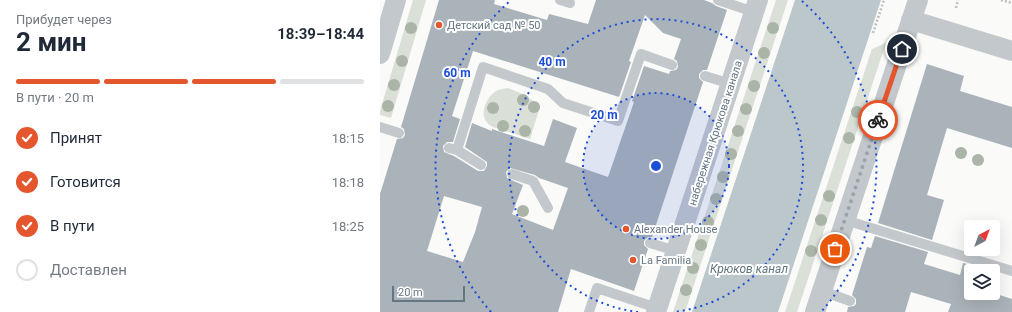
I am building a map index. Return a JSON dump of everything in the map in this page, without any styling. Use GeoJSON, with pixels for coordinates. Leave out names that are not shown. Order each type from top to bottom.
{"type":"FeatureCollection","features":[{"type":"Feature","properties":{"kind":"street"},"geometry":{"type":"LineString","coordinates":[[380,54],[396,0]]}},
{"type":"Feature","properties":{"kind":"street"},"geometry":{"type":"LineString","coordinates":[[815,312],[918,0]]}},
{"type":"Feature","properties":{"kind":"street","name":"набережная Крюкова канала"},"geometry":{"type":"LineString","coordinates":[[656,310],[756,6]]}},
{"type":"Feature","properties":{"kind":"street"},"geometry":{"type":"LineString","coordinates":[[911,20],[1012,51]]}},
{"type":"Feature","properties":{"kind":"lane"},"geometry":{"type":"LineString","coordinates":[[718,0],[756,6]]}},
{"type":"Feature","properties":{"kind":"lane"},"geometry":{"type":"LineString","coordinates":[[481,165],[453,149],[483,67],[548,88],[563,103],[618,120],[640,54],[672,65]]}},
{"type":"Feature","properties":{"kind":"lane"},"geometry":{"type":"LineString","coordinates":[[705,76],[731,84]]}},
{"type":"Feature","properties":{"kind":"lane"},"geometry":{"type":"LineString","coordinates":[[380,127],[399,132]]}},
{"type":"Feature","properties":{"kind":"lane"},"geometry":{"type":"LineString","coordinates":[[512,174],[533,181],[548,208]]}},
{"type":"Feature","properties":{"kind":"lane"},"geometry":{"type":"LineString","coordinates":[[845,220],[1012,271]]}},
{"type":"Feature","properties":{"kind":"lane"},"geometry":{"type":"LineString","coordinates":[[650,243],[676,251]]}},
{"type":"Feature","properties":{"kind":"lane"},"geometry":{"type":"LineString","coordinates":[[589,312],[597,288],[656,310]]}},
{"type":"Feature","properties":{"kind":"lane"},"geometry":{"type":"LineString","coordinates":[[822,291],[850,301]]}},
{"type":"Feature","properties":{"kind":"path"},"geometry":{"type":"LineString","coordinates":[[873,33],[884,0]]}},
{"type":"Feature","properties":{"kind":"path"},"geometry":{"type":"LineString","coordinates":[[956,8],[958,0]]}},
{"type":"Feature","properties":{"kind":"path"},"geometry":{"type":"LineString","coordinates":[[1001,0],[1012,3]]}},
{"type":"Feature","properties":{"kind":"shaded area"},"geometry":{"type":"Polygon","coordinates":[[[413,0],[426,0],[391,118],[380,115],[380,111],[413,0]]]}},
{"type":"Feature","properties":{"kind":"shaded area"},"geometry":{"type":"Polygon","coordinates":[[[776,0],[788,0],[685,312],[673,312],[776,0]]]}},
{"type":"Feature","properties":{"kind":"shaded area"},"geometry":{"type":"Polygon","coordinates":[[[886,43],[797,312],[785,312],[872,49],[886,43]]]}},
{"type":"Feature","properties":{"kind":"shaded area"},"geometry":{"type":"Polygon","coordinates":[[[508,88],[525,96],[540,107],[530,139],[493,127],[485,120],[484,109],[488,99],[496,91],[508,88]]]}},
{"type":"Feature","properties":{"kind":"water","name":"Крюков канал"},"geometry":{"type":"Polygon","coordinates":[[[795,0],[881,0],[778,312],[692,312],[795,0]]]}},
{"type":"Feature","properties":{"kind":"building"},"geometry":{"type":"Polygon","coordinates":[[[439,0],[495,0],[494,4],[547,20],[549,14],[588,24],[596,0],[704,0],[727,10],[707,70],[703,70],[699,74],[699,78],[703,82],[652,237],[648,237],[644,241],[644,245],[648,249],[634,291],[571,269],[558,312],[380,312],[380,194],[397,139],[403,138],[405,135],[404,129],[401,127],[439,0]],[[645,15],[629,61],[631,62],[619,97],[473,51],[452,116],[460,119],[453,142],[447,142],[443,146],[444,152],[454,156],[478,171],[484,171],[487,166],[487,162],[465,147],[472,123],[492,131],[492,129],[544,146],[553,119],[577,128],[565,162],[608,177],[634,102],[632,101],[644,66],[669,74],[670,71],[676,70],[678,67],[677,61],[674,59],[681,39],[663,33],[645,15]],[[510,168],[506,172],[507,178],[523,185],[512,214],[553,230],[568,188],[539,178],[535,175],[510,168]],[[444,196],[427,251],[463,262],[475,232],[482,207],[444,196]]]}},
{"type":"Feature","properties":{"kind":"building"},"geometry":{"type":"Polygon","coordinates":[[[927,64],[964,76],[960,91],[1012,107],[1012,148],[947,128],[927,195],[944,200],[932,240],[878,223],[927,64]]]}},
{"type":"Feature","properties":{"kind":"building"},"geometry":{"type":"Polygon","coordinates":[[[875,236],[928,252],[924,264],[960,275],[963,263],[967,264],[964,264],[964,300],[1000,300],[1000,295],[1012,299],[1012,312],[948,312],[951,304],[911,292],[905,312],[847,312],[848,307],[856,304],[856,299],[852,295],[867,247],[871,248],[875,236]]]}},
{"type":"Feature","properties":{"kind":"way so far"},"geometry":{"type":"LineString","coordinates":[[835,249],[878,120]]}},
{"type":"Feature","properties":{"kind":"place","name":"Детский сад № 50"},"geometry":{"type":"Point","coordinates":[439,25]}},
{"type":"Feature","properties":{"kind":"place","name":"Alexander House"},"geometry":{"type":"Point","coordinates":[626,229]}},
{"type":"Feature","properties":{"kind":"place","name":"La Familia"},"geometry":{"type":"Point","coordinates":[633,260]}},
{"type":"Feature","properties":{"kind":"route"},"geometry":{"type":"LineString","coordinates":[[878,120],[902,49]]}}]}
